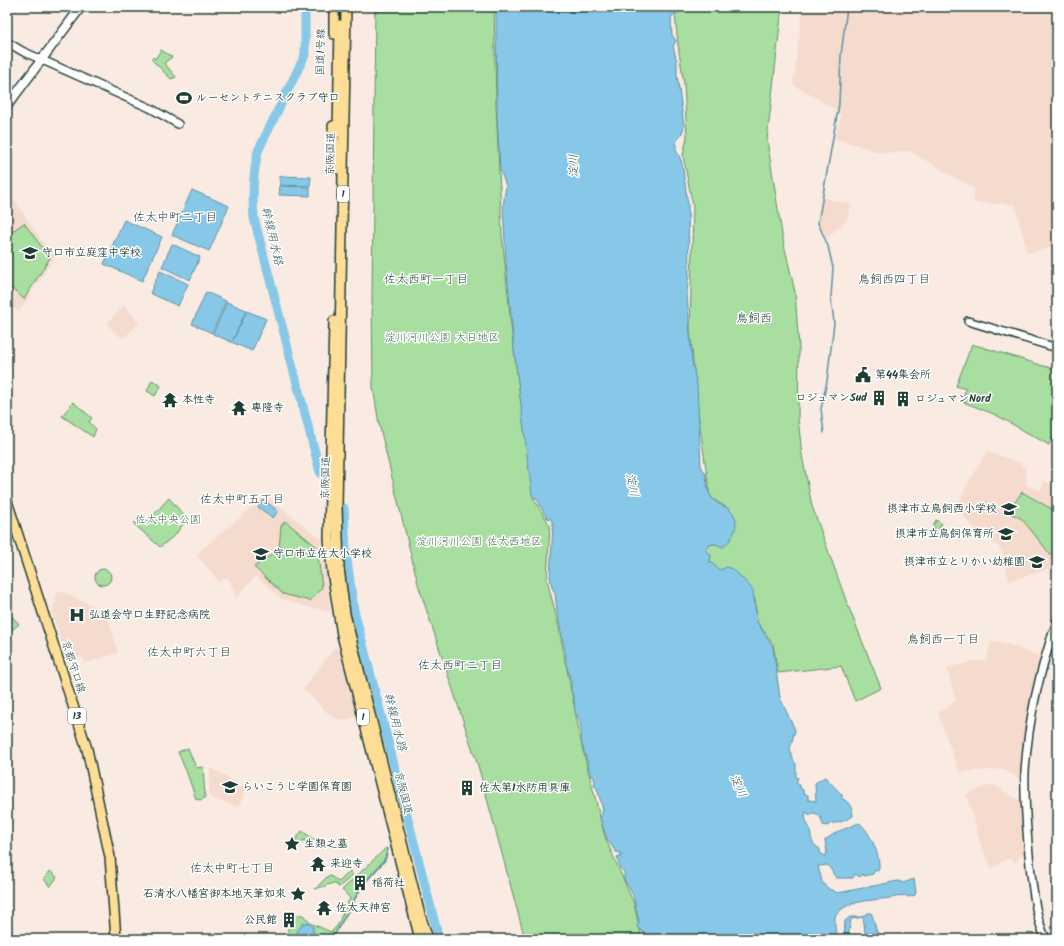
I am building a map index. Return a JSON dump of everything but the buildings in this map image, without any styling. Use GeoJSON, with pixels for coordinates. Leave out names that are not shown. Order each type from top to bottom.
{"type":"FeatureCollection","features":[{"type":"Feature","properties":{"kind":"main road"},"geometry":{"type":"LineString","coordinates":[[7,106],[81,7]]}},
{"type":"Feature","properties":{"kind":"main road","name":"国道1号線"},"geometry":{"type":"LineString","coordinates":[[334,7],[332,105],[337,169]]}},
{"type":"Feature","properties":{"kind":"main road","name":"京阪国道"},"geometry":{"type":"LineString","coordinates":[[340,7],[337,169],[337,507],[341,591],[345,614],[419,911],[428,939]]}},
{"type":"Feature","properties":{"kind":"main road","name":"京阪国道"},"geometry":{"type":"LineString","coordinates":[[346,7],[337,380],[329,538],[335,593],[342,635],[420,939]]}},
{"type":"Feature","properties":{"kind":"main road","name":"京都守口線"},"geometry":{"type":"LineString","coordinates":[[7,500],[87,749],[110,857],[116,939]]}},
{"type":"Feature","properties":{"kind":"street"},"geometry":{"type":"LineString","coordinates":[[7,42],[150,108],[178,124]]}},
{"type":"Feature","properties":{"kind":"street"},"geometry":{"type":"LineString","coordinates":[[968,321],[1057,348]]}},
{"type":"Feature","properties":{"kind":"street"},"geometry":{"type":"LineString","coordinates":[[1046,939],[1040,923],[1032,885],[1026,813],[1026,772],[1033,709],[1045,655],[1057,621]]}},
{"type":"Feature","properties":{"kind":"shaded area"},"geometry":{"type":"Polygon","coordinates":[[[803,7],[1057,7],[1057,247],[1027,253],[1015,204],[974,203],[974,189],[910,151],[882,153],[835,138],[841,117],[837,110],[793,85],[803,7]]]}},
{"type":"Feature","properties":{"kind":"shaded area","name":"守口市立庭窪中学校"},"geometry":{"type":"Polygon","coordinates":[[[7,189],[44,244],[56,255],[19,312],[7,304],[7,189]]]}},
{"type":"Feature","properties":{"kind":"shaded area"},"geometry":{"type":"Polygon","coordinates":[[[823,198],[851,204],[847,220],[827,238],[819,225],[823,198]]]}},
{"type":"Feature","properties":{"kind":"shaded area"},"geometry":{"type":"Polygon","coordinates":[[[124,305],[139,323],[123,339],[108,326],[108,323],[124,305]]]}},
{"type":"Feature","properties":{"kind":"shaded area","name":"摂津市立鳥飼西小学校"},"geometry":{"type":"Polygon","coordinates":[[[987,452],[1016,461],[1025,467],[1026,485],[1041,491],[1044,481],[1057,487],[1057,571],[1048,569],[1009,581],[1004,557],[1014,553],[1004,556],[998,545],[991,541],[1004,529],[991,540],[983,537],[963,516],[959,503],[965,488],[987,452]]]}},
{"type":"Feature","properties":{"kind":"shaded area","name":"守口市立佐太小学校"},"geometry":{"type":"Polygon","coordinates":[[[264,497],[267,497],[322,540],[329,611],[299,605],[281,598],[256,576],[235,599],[235,593],[228,577],[219,582],[198,556],[198,553],[264,497]]]}},
{"type":"Feature","properties":{"kind":"shaded area"},"geometry":{"type":"Polygon","coordinates":[[[58,590],[107,612],[118,653],[85,663],[83,656],[67,658],[52,613],[58,590]]]}},
{"type":"Feature","properties":{"kind":"shaded area"},"geometry":{"type":"Polygon","coordinates":[[[992,641],[1012,646],[1037,655],[1040,658],[1024,735],[1021,780],[1003,769],[959,772],[938,713],[956,701],[947,668],[974,661],[986,661],[992,641]]]}},
{"type":"Feature","properties":{"kind":"shaded area"},"geometry":{"type":"Polygon","coordinates":[[[336,646],[340,653],[357,717],[344,720],[337,719],[329,714],[303,689],[336,646]]]}},
{"type":"Feature","properties":{"kind":"shaded area"},"geometry":{"type":"Polygon","coordinates":[[[210,768],[247,788],[238,807],[212,798],[209,794],[210,768]]]}},
{"type":"Feature","properties":{"kind":"shaded area"},"geometry":{"type":"Polygon","coordinates":[[[993,784],[1016,799],[1020,799],[1024,856],[1021,855],[1016,863],[1009,858],[992,868],[983,851],[966,794],[993,784]]]}},
{"type":"Feature","properties":{"kind":"green space"},"geometry":{"type":"Polygon","coordinates":[[[375,7],[494,7],[496,105],[502,235],[512,335],[534,499],[550,526],[547,580],[558,623],[582,746],[605,837],[634,904],[642,939],[525,939],[479,769],[418,584],[379,424],[373,387],[372,299],[375,7]]]}},
{"type":"Feature","properties":{"kind":"green space"},"geometry":{"type":"Polygon","coordinates":[[[688,7],[782,7],[767,140],[783,240],[795,292],[799,348],[798,418],[802,455],[812,506],[847,603],[881,688],[855,701],[841,666],[778,673],[773,644],[757,622],[755,599],[710,562],[708,545],[715,544],[730,510],[710,497],[698,413],[690,330],[693,206],[683,156],[687,137],[684,84],[675,14],[688,7]]]}},
{"type":"Feature","properties":{"kind":"green space"},"geometry":{"type":"Polygon","coordinates":[[[161,50],[172,57],[164,63],[176,77],[171,79],[151,59],[153,57],[155,59],[161,50]]]}},
{"type":"Feature","properties":{"kind":"green space","name":"守口市立庭窪中学校"},"geometry":{"type":"Polygon","coordinates":[[[24,223],[50,258],[24,299],[7,284],[7,235],[24,223]]]}},
{"type":"Feature","properties":{"kind":"green space"},"geometry":{"type":"Polygon","coordinates":[[[972,344],[1057,370],[1057,429],[1049,445],[996,415],[961,401],[966,389],[956,386],[972,344]]]}},
{"type":"Feature","properties":{"kind":"green space"},"geometry":{"type":"Polygon","coordinates":[[[152,380],[161,386],[155,396],[147,391],[152,380]]]}},
{"type":"Feature","properties":{"kind":"green space"},"geometry":{"type":"Polygon","coordinates":[[[73,402],[92,418],[89,422],[96,429],[93,437],[62,416],[73,402]]]}},
{"type":"Feature","properties":{"kind":"green space"},"geometry":{"type":"Polygon","coordinates":[[[1022,492],[1057,512],[1057,563],[1022,519],[1008,512],[1022,492]]]}},
{"type":"Feature","properties":{"kind":"green space","name":"佐太中央公園"},"geometry":{"type":"Polygon","coordinates":[[[169,498],[187,519],[175,535],[160,547],[134,524],[135,522],[149,520],[169,498]]]}},
{"type":"Feature","properties":{"kind":"green space"},"geometry":{"type":"Polygon","coordinates":[[[936,520],[942,524],[935,534],[932,532],[935,528],[933,526],[936,520]]]}},
{"type":"Feature","properties":{"kind":"green space"},"geometry":{"type":"Polygon","coordinates":[[[285,521],[317,547],[322,587],[310,601],[283,594],[254,567],[279,549],[281,526],[285,521]]]}},
{"type":"Feature","properties":{"kind":"green space"},"geometry":{"type":"Polygon","coordinates":[[[103,569],[109,571],[111,577],[109,583],[103,585],[97,583],[95,577],[97,571],[103,569]]]}},
{"type":"Feature","properties":{"kind":"green space"},"geometry":{"type":"Polygon","coordinates":[[[7,611],[19,624],[7,634],[7,611]]]}},
{"type":"Feature","properties":{"kind":"green space"},"geometry":{"type":"Polygon","coordinates":[[[188,748],[196,768],[203,767],[205,798],[200,800],[196,799],[178,752],[188,748]]]}},
{"type":"Feature","properties":{"kind":"green space"},"geometry":{"type":"Polygon","coordinates":[[[302,831],[315,840],[309,845],[304,840],[297,846],[293,843],[302,831]]]}},
{"type":"Feature","properties":{"kind":"green space"},"geometry":{"type":"Polygon","coordinates":[[[386,848],[388,849],[384,860],[362,885],[332,939],[284,939],[288,934],[288,926],[294,920],[293,915],[303,915],[310,923],[331,932],[337,926],[350,898],[342,890],[386,848]]]}},
{"type":"Feature","properties":{"kind":"green space"},"geometry":{"type":"Polygon","coordinates":[[[50,871],[57,877],[50,887],[44,879],[50,871]]]}},
{"type":"Feature","properties":{"kind":"green space"},"geometry":{"type":"Polygon","coordinates":[[[350,871],[353,875],[339,887],[334,883],[315,889],[329,875],[339,882],[350,871]]]}},
{"type":"Feature","properties":{"kind":"water","name":"淀川"},"geometry":{"type":"Polygon","coordinates":[[[496,7],[680,7],[671,18],[672,35],[676,41],[673,46],[677,62],[677,74],[684,126],[682,133],[676,142],[676,150],[681,160],[683,169],[688,205],[689,272],[687,293],[692,361],[697,386],[701,466],[705,474],[708,491],[716,502],[728,508],[734,514],[736,519],[735,529],[727,544],[723,547],[715,544],[708,545],[706,551],[711,555],[710,562],[720,570],[727,567],[734,570],[753,591],[757,622],[773,647],[780,698],[795,730],[790,749],[793,760],[796,764],[796,777],[798,778],[796,783],[800,785],[803,793],[808,795],[808,800],[816,801],[815,783],[825,777],[842,795],[842,799],[850,805],[853,816],[827,826],[823,825],[821,818],[815,813],[810,815],[806,812],[806,819],[812,842],[820,849],[820,853],[825,856],[827,853],[825,840],[837,832],[859,823],[867,831],[877,853],[879,860],[878,871],[875,870],[873,874],[864,876],[862,874],[860,877],[855,874],[853,878],[836,878],[828,865],[818,866],[822,883],[829,889],[838,893],[898,881],[903,883],[914,879],[915,895],[909,897],[904,895],[857,902],[841,910],[835,916],[835,928],[838,939],[647,939],[644,933],[637,927],[639,922],[633,895],[624,879],[624,872],[620,868],[617,857],[621,857],[621,853],[616,852],[607,839],[600,818],[603,810],[597,788],[593,785],[595,783],[594,777],[591,776],[581,741],[580,722],[575,713],[574,698],[571,691],[571,681],[565,661],[566,656],[555,593],[550,577],[553,524],[551,519],[547,518],[536,497],[534,499],[532,495],[514,349],[506,261],[503,206],[506,186],[500,170],[497,117],[496,7]]]}},
{"type":"Feature","properties":{"kind":"water"},"geometry":{"type":"Polygon","coordinates":[[[280,176],[311,177],[310,186],[280,185],[280,176]]]}},
{"type":"Feature","properties":{"kind":"water"},"geometry":{"type":"Polygon","coordinates":[[[280,186],[310,187],[310,196],[279,195],[280,186]]]}},
{"type":"Feature","properties":{"kind":"water"},"geometry":{"type":"Polygon","coordinates":[[[192,190],[229,206],[209,251],[172,235],[192,190]]]}},
{"type":"Feature","properties":{"kind":"water"},"geometry":{"type":"Polygon","coordinates":[[[124,220],[162,237],[142,281],[104,264],[124,220]]]}},
{"type":"Feature","properties":{"kind":"water"},"geometry":{"type":"Polygon","coordinates":[[[172,244],[200,257],[190,280],[162,267],[172,244]]]}},
{"type":"Feature","properties":{"kind":"water"},"geometry":{"type":"Polygon","coordinates":[[[160,271],[188,284],[178,306],[150,293],[160,271]]]}},
{"type":"Feature","properties":{"kind":"water"},"geometry":{"type":"Polygon","coordinates":[[[206,292],[226,301],[212,333],[192,324],[206,292]]]}},
{"type":"Feature","properties":{"kind":"water"},"geometry":{"type":"Polygon","coordinates":[[[227,302],[246,310],[233,340],[247,311],[266,319],[252,351],[213,334],[227,302]]]}},
{"type":"Feature","properties":{"kind":"water"},"geometry":{"type":"Polygon","coordinates":[[[264,500],[278,511],[273,518],[258,507],[264,500]]]}},
{"type":"Feature","properties":{"kind":"water"},"geometry":{"type":"Polygon","coordinates":[[[868,913],[871,913],[879,936],[877,939],[866,939],[863,917],[851,919],[849,939],[844,939],[845,921],[850,917],[862,917],[868,913]]]}},
{"type":"Feature","properties":{"kind":"water"},"geometry":{"type":"Polygon","coordinates":[[[303,923],[308,923],[313,927],[313,934],[309,939],[305,933],[302,935],[301,939],[297,936],[297,932],[303,923]]]}},
{"type":"Feature","properties":{"kind":"waterway","name":"幹線用水路"},"geometry":{"type":"LineString","coordinates":[[305,7],[305,55],[258,151],[254,176],[253,209],[254,218],[320,472],[323,475]]}},
{"type":"Feature","properties":{"kind":"waterway"},"geometry":{"type":"LineString","coordinates":[[824,433],[821,409],[827,381],[834,323],[831,297],[833,268],[828,246],[818,223],[839,104],[841,55],[847,7]]}},
{"type":"Feature","properties":{"kind":"waterway","name":"幹線用水路"},"geometry":{"type":"LineString","coordinates":[[344,508],[346,553],[354,610],[439,939]]}},
{"type":"Feature","properties":{"kind":"waterway"},"geometry":{"type":"LineString","coordinates":[[332,939],[363,885],[385,860],[388,849]]}},
{"type":"Feature","properties":{"kind":"place","name":"ルーセントテニスクラブ守口"},"geometry":{"type":"Point","coordinates":[184,98]}},
{"type":"Feature","properties":{"kind":"place","name":"守口市立庭窪中学校"},"geometry":{"type":"Point","coordinates":[30,253]}},
{"type":"Feature","properties":{"kind":"place","name":"第44集会所"},"geometry":{"type":"Point","coordinates":[863,375]}},
{"type":"Feature","properties":{"kind":"place","name":"ロジュマンSud"},"geometry":{"type":"Point","coordinates":[879,398]}},
{"type":"Feature","properties":{"kind":"place","name":"ロジュマンNord"},"geometry":{"type":"Point","coordinates":[903,399]}},
{"type":"Feature","properties":{"kind":"place","name":"本性寺"},"geometry":{"type":"Point","coordinates":[170,400]}},
{"type":"Feature","properties":{"kind":"place","name":"専隆寺"},"geometry":{"type":"Point","coordinates":[239,408]}},
{"type":"Feature","properties":{"kind":"place","name":"摂津市立鳥飼西小学校"},"geometry":{"type":"Point","coordinates":[1009,509]}},
{"type":"Feature","properties":{"kind":"place","name":"摂津市立鳥飼保育所"},"geometry":{"type":"Point","coordinates":[1006,534]}},
{"type":"Feature","properties":{"kind":"place","name":"守口市立佐太小学校"},"geometry":{"type":"Point","coordinates":[261,554]}},
{"type":"Feature","properties":{"kind":"place","name":"摂津市立とりかい幼稚園"},"geometry":{"type":"Point","coordinates":[1037,562]}},
{"type":"Feature","properties":{"kind":"place","name":"弘道会守口生野記念病院"},"geometry":{"type":"Point","coordinates":[77,615]}},
{"type":"Feature","properties":{"kind":"place","name":"らいこうじ学園保育園"},"geometry":{"type":"Point","coordinates":[230,787]}},
{"type":"Feature","properties":{"kind":"place","name":"佐太第1水防用具庫"},"geometry":{"type":"Point","coordinates":[467,788]}},
{"type":"Feature","properties":{"kind":"place","name":"生類之墓"},"geometry":{"type":"Point","coordinates":[292,844]}},
{"type":"Feature","properties":{"kind":"place","name":"来迎寺"},"geometry":{"type":"Point","coordinates":[318,864]}},
{"type":"Feature","properties":{"kind":"place","name":"稲荷社"},"geometry":{"type":"Point","coordinates":[360,883]}},
{"type":"Feature","properties":{"kind":"place","name":"石清水八幡宮御本地天筆如來"},"geometry":{"type":"Point","coordinates":[298,894]}},
{"type":"Feature","properties":{"kind":"place","name":"佐太天神宮"},"geometry":{"type":"Point","coordinates":[324,908]}},
{"type":"Feature","properties":{"kind":"place","name":"公民館"},"geometry":{"type":"Point","coordinates":[289,920]}},
{"type":"Feature","properties":{"kind":"district","name":"佐太中町二丁目"},"geometry":{"type":"Point","coordinates":[175,217]}},
{"type":"Feature","properties":{"kind":"district","name":"佐太西町一丁目"},"geometry":{"type":"Point","coordinates":[426,279]}},
{"type":"Feature","properties":{"kind":"district","name":"鳥飼西四丁目"},"geometry":{"type":"Point","coordinates":[894,279]}},
{"type":"Feature","properties":{"kind":"district","name":"鳥飼西"},"geometry":{"type":"Point","coordinates":[754,318]}},
{"type":"Feature","properties":{"kind":"district","name":"佐太中町五丁目"},"geometry":{"type":"Point","coordinates":[242,499]}},
{"type":"Feature","properties":{"kind":"district","name":"鳥飼西一丁目"},"geometry":{"type":"Point","coordinates":[943,639]}},
{"type":"Feature","properties":{"kind":"district","name":"佐太中町六丁目"},"geometry":{"type":"Point","coordinates":[189,652]}},
{"type":"Feature","properties":{"kind":"district","name":"佐太西町二丁目"},"geometry":{"type":"Point","coordinates":[460,665]}},
{"type":"Feature","properties":{"kind":"district","name":"佐太中町七丁目"},"geometry":{"type":"Point","coordinates":[232,868]}},
{"type":"Feature","properties":{"kind":"park label","name":"淀川河川公園 大日地区"},"geometry":{"type":"Point","coordinates":[442,338]}},
{"type":"Feature","properties":{"kind":"park label","name":"淀川河川公園 佐太西地区"},"geometry":{"type":"Point","coordinates":[479,542]}}]}
